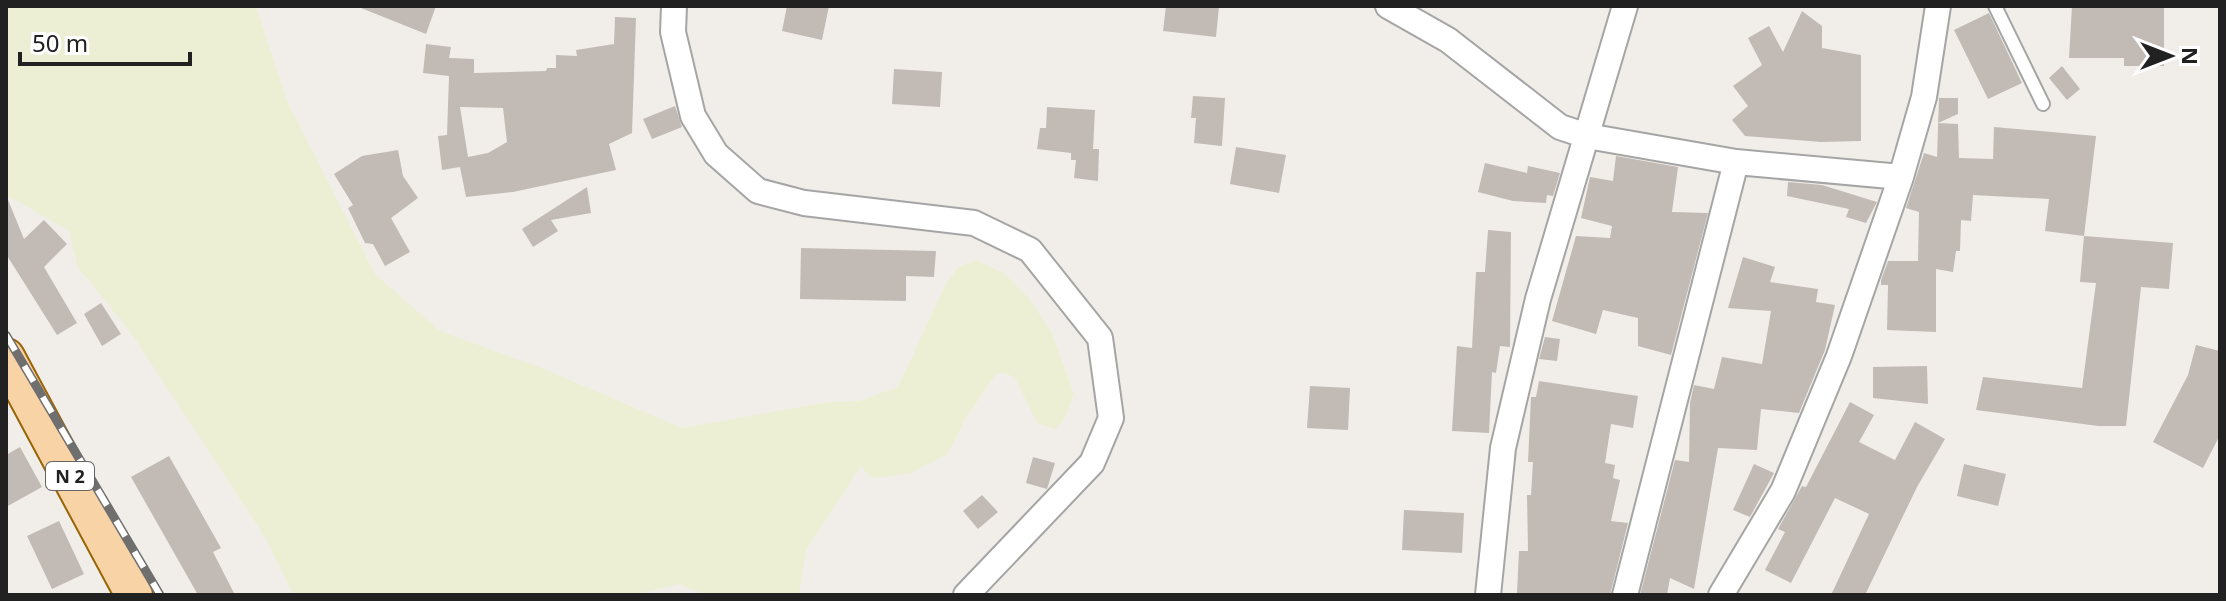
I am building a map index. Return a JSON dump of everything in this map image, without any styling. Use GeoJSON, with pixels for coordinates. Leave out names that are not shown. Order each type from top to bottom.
{"type":"FeatureCollection","features":[{"type":"Feature","properties":{"kind":"main road","name":"N 2"},"geometry":{"type":"LineString","coordinates":[[6,357],[134,595]]}},
{"type":"Feature","properties":{"kind":"street"},"geometry":{"type":"LineString","coordinates":[[674,6],[673,32],[693,116],[716,154],[758,191],[804,203],[974,223],[1030,250],[1100,338],[1111,418],[1092,463],[966,595]]}},
{"type":"Feature","properties":{"kind":"street"},"geometry":{"type":"LineString","coordinates":[[1388,6],[1448,40],[1560,127],[1587,136],[1736,162],[1901,177]]}},
{"type":"Feature","properties":{"kind":"street"},"geometry":{"type":"LineString","coordinates":[[1488,595],[1503,448],[1538,299],[1625,6]]}},
{"type":"Feature","properties":{"kind":"street"},"geometry":{"type":"LineString","coordinates":[[1721,595],[1783,491],[1839,356],[1901,177],[1924,97],[1938,6]]}},
{"type":"Feature","properties":{"kind":"street"},"geometry":{"type":"LineString","coordinates":[[1625,595],[1736,162]]}},
{"type":"Feature","properties":{"kind":"lane"},"geometry":{"type":"LineString","coordinates":[[1995,6],[2043,104]]}},
{"type":"Feature","properties":{"kind":"green space"},"geometry":{"type":"Polygon","coordinates":[[[6,6],[256,6],[287,101],[375,274],[440,331],[542,368],[682,428],[828,402],[859,401],[898,387],[945,285],[958,267],[976,260],[1004,273],[1028,297],[1052,333],[1074,394],[1063,422],[1055,429],[1037,423],[1015,378],[1006,373],[996,374],[966,418],[948,454],[910,473],[879,478],[869,476],[861,466],[806,550],[799,595],[706,595],[679,584],[634,595],[293,595],[266,539],[131,333],[77,266],[69,231],[6,195],[6,6]]]}},
{"type":"Feature","properties":{"kind":"building"},"geometry":{"type":"Polygon","coordinates":[[[356,6],[436,6],[426,34],[356,6]]]}},
{"type":"Feature","properties":{"kind":"building"},"geometry":{"type":"Polygon","coordinates":[[[787,6],[829,6],[822,40],[782,31],[787,6]]]}},
{"type":"Feature","properties":{"kind":"building"},"geometry":{"type":"Polygon","coordinates":[[[1166,6],[1219,6],[1216,37],[1163,31],[1166,6]]]}},
{"type":"Feature","properties":{"kind":"building"},"geometry":{"type":"Polygon","coordinates":[[[2072,6],[2164,6],[2164,66],[2124,66],[2124,58],[2069,58],[2072,6]]]}},
{"type":"Feature","properties":{"kind":"building"},"geometry":{"type":"Polygon","coordinates":[[[1802,11],[1822,26],[1822,48],[1861,55],[1861,141],[1821,142],[1745,136],[1732,120],[1748,106],[1733,86],[1762,65],[1748,38],[1769,26],[1783,52],[1802,11]]]}},
{"type":"Feature","properties":{"kind":"building"},"geometry":{"type":"Polygon","coordinates":[[[1989,13],[2022,83],[1988,99],[1954,30],[1989,13]]]}},
{"type":"Feature","properties":{"kind":"building"},"geometry":{"type":"Polygon","coordinates":[[[615,17],[636,18],[632,133],[609,144],[616,170],[513,192],[466,197],[460,167],[442,170],[438,136],[447,135],[449,76],[423,73],[426,44],[451,47],[449,58],[474,59],[474,73],[546,71],[547,68],[556,68],[556,55],[577,56],[576,50],[614,44],[615,17]],[[460,107],[468,157],[488,153],[507,142],[503,108],[460,107]]]}},
{"type":"Feature","properties":{"kind":"building"},"geometry":{"type":"Polygon","coordinates":[[[2062,66],[2080,89],[2067,100],[2049,78],[2062,66]]]}},
{"type":"Feature","properties":{"kind":"building"},"geometry":{"type":"Polygon","coordinates":[[[894,69],[942,72],[940,107],[892,104],[894,69]]]}},
{"type":"Feature","properties":{"kind":"building"},"geometry":{"type":"Polygon","coordinates":[[[1193,96],[1225,98],[1222,146],[1194,143],[1196,118],[1191,118],[1193,96]]]}},
{"type":"Feature","properties":{"kind":"building"},"geometry":{"type":"Polygon","coordinates":[[[1939,98],[1958,98],[1958,114],[1938,123],[1939,98]]]}},
{"type":"Feature","properties":{"kind":"building"},"geometry":{"type":"Polygon","coordinates":[[[675,106],[682,127],[652,139],[643,119],[675,106]]]}},
{"type":"Feature","properties":{"kind":"building"},"geometry":{"type":"Polygon","coordinates":[[[1047,107],[1095,110],[1093,149],[1099,149],[1098,181],[1074,178],[1076,160],[1071,160],[1071,153],[1037,149],[1040,128],[1046,128],[1047,107]]]}},
{"type":"Feature","properties":{"kind":"building"},"geometry":{"type":"Polygon","coordinates":[[[1938,123],[1958,124],[1959,158],[1993,159],[1994,127],[2096,136],[2084,236],[2045,231],[2049,199],[1973,195],[1971,221],[1961,220],[1960,251],[1956,251],[1953,272],[1936,269],[1936,332],[1887,330],[1888,285],[1881,285],[1881,280],[1888,261],[1918,261],[1919,212],[1906,208],[1924,153],[1937,157],[1938,123]]]}},
{"type":"Feature","properties":{"kind":"building"},"geometry":{"type":"Polygon","coordinates":[[[1236,147],[1286,155],[1279,193],[1230,184],[1236,147]]]}},
{"type":"Feature","properties":{"kind":"building"},"geometry":{"type":"Polygon","coordinates":[[[398,150],[403,176],[418,198],[391,218],[410,252],[385,266],[373,244],[365,243],[348,208],[353,205],[334,174],[362,156],[398,150]]]}},
{"type":"Feature","properties":{"kind":"building"},"geometry":{"type":"Polygon","coordinates":[[[1616,156],[1678,167],[1672,212],[1708,213],[1671,355],[1638,346],[1638,318],[1603,310],[1596,334],[1552,321],[1576,236],[1610,238],[1612,226],[1581,218],[1590,177],[1613,181],[1616,156]]]}},
{"type":"Feature","properties":{"kind":"building"},"geometry":{"type":"Polygon","coordinates":[[[1485,163],[1527,173],[1528,166],[1560,173],[1553,196],[1547,195],[1546,203],[1513,201],[1478,192],[1485,163]]]}},
{"type":"Feature","properties":{"kind":"building"},"geometry":{"type":"Polygon","coordinates":[[[1788,182],[1822,185],[1877,202],[1866,223],[1846,217],[1849,209],[1787,196],[1788,182]]]}},
{"type":"Feature","properties":{"kind":"building"},"geometry":{"type":"Polygon","coordinates":[[[587,187],[591,213],[551,220],[558,231],[533,247],[522,229],[587,187]]]}},
{"type":"Feature","properties":{"kind":"building"},"geometry":{"type":"Polygon","coordinates":[[[6,195],[24,239],[44,220],[67,244],[44,267],[77,323],[57,335],[6,254],[6,195]]]}},
{"type":"Feature","properties":{"kind":"building"},"geometry":{"type":"Polygon","coordinates":[[[1488,230],[1511,232],[1510,347],[1500,346],[1496,373],[1492,372],[1489,433],[1452,431],[1457,346],[1472,348],[1476,272],[1485,272],[1488,230]]]}},
{"type":"Feature","properties":{"kind":"building"},"geometry":{"type":"Polygon","coordinates":[[[2084,236],[2173,243],[2169,289],[2141,287],[2126,426],[2098,426],[1976,410],[1983,377],[2082,388],[2096,283],[2080,282],[2084,236]]]}},
{"type":"Feature","properties":{"kind":"building"},"geometry":{"type":"Polygon","coordinates":[[[801,248],[936,251],[934,277],[906,276],[906,301],[800,299],[801,248]]]}},
{"type":"Feature","properties":{"kind":"building"},"geometry":{"type":"Polygon","coordinates":[[[1743,257],[1775,267],[1770,282],[1818,289],[1816,302],[1835,305],[1825,350],[1799,413],[1761,409],[1757,450],[1718,448],[1694,589],[1670,578],[1667,595],[1640,595],[1675,460],[1689,462],[1690,403],[1694,385],[1714,389],[1722,357],[1762,364],[1771,311],[1728,308],[1743,257]]]}},
{"type":"Feature","properties":{"kind":"building"},"geometry":{"type":"Polygon","coordinates":[[[101,303],[121,334],[102,346],[84,314],[101,303]]]}},
{"type":"Feature","properties":{"kind":"building"},"geometry":{"type":"Polygon","coordinates":[[[1545,337],[1560,339],[1557,361],[1539,359],[1545,337]]]}},
{"type":"Feature","properties":{"kind":"building"},"geometry":{"type":"Polygon","coordinates":[[[2196,345],[2220,351],[2220,435],[2203,468],[2153,442],[2188,375],[2196,345]]]}},
{"type":"Feature","properties":{"kind":"building"},"geometry":{"type":"Polygon","coordinates":[[[1927,366],[1928,404],[1873,398],[1873,367],[1927,366]]]}},
{"type":"Feature","properties":{"kind":"building"},"geometry":{"type":"Polygon","coordinates":[[[1539,381],[1638,396],[1633,428],[1611,424],[1605,463],[1615,465],[1613,478],[1620,480],[1611,521],[1628,523],[1610,595],[1517,593],[1519,551],[1528,551],[1527,495],[1531,495],[1533,462],[1528,462],[1531,397],[1536,397],[1539,381]]]}},
{"type":"Feature","properties":{"kind":"building"},"geometry":{"type":"Polygon","coordinates":[[[1310,386],[1350,388],[1348,430],[1307,428],[1310,386]]]}},
{"type":"Feature","properties":{"kind":"building"},"geometry":{"type":"Polygon","coordinates":[[[1850,402],[1874,415],[1859,442],[1895,460],[1915,422],[1945,439],[1917,487],[1865,595],[1831,595],[1869,514],[1835,498],[1791,583],[1765,570],[1785,532],[1778,529],[1802,486],[1806,487],[1850,402]]]}},
{"type":"Feature","properties":{"kind":"building"},"geometry":{"type":"Polygon","coordinates":[[[20,447],[42,487],[6,507],[6,455],[20,447]]]}},
{"type":"Feature","properties":{"kind":"building"},"geometry":{"type":"Polygon","coordinates":[[[169,456],[221,548],[213,552],[235,595],[198,595],[131,477],[169,456]]]}},
{"type":"Feature","properties":{"kind":"building"},"geometry":{"type":"Polygon","coordinates":[[[1033,457],[1055,463],[1047,489],[1026,483],[1033,457]]]}},
{"type":"Feature","properties":{"kind":"building"},"geometry":{"type":"Polygon","coordinates":[[[1754,464],[1774,473],[1750,517],[1733,510],[1754,464]]]}},
{"type":"Feature","properties":{"kind":"building"},"geometry":{"type":"Polygon","coordinates":[[[1964,464],[2006,474],[1998,506],[1957,496],[1964,464]]]}},
{"type":"Feature","properties":{"kind":"building"},"geometry":{"type":"Polygon","coordinates":[[[982,495],[998,512],[978,529],[963,511],[982,495]]]}},
{"type":"Feature","properties":{"kind":"building"},"geometry":{"type":"Polygon","coordinates":[[[1404,510],[1464,513],[1462,553],[1402,550],[1404,510]]]}},
{"type":"Feature","properties":{"kind":"building"},"geometry":{"type":"Polygon","coordinates":[[[59,521],[84,574],[52,589],[27,536],[59,521]]]}},
{"type":"Feature","properties":{"kind":"railway"},"geometry":{"type":"LineString","coordinates":[[6,335],[160,595]]}}]}
